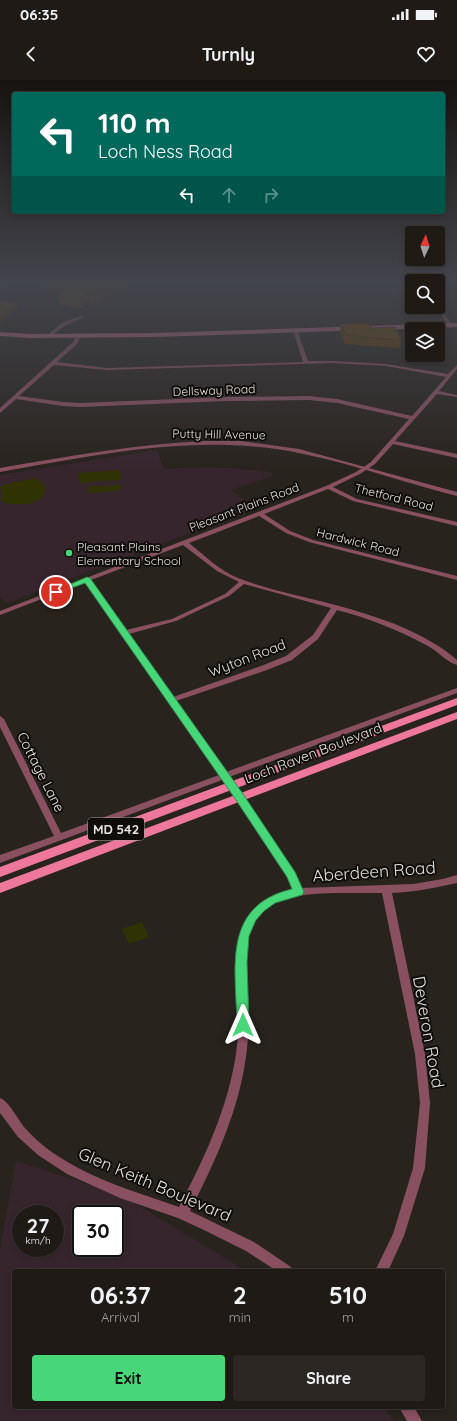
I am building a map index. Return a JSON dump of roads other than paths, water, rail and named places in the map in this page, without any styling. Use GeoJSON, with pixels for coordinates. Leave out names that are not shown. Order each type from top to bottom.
{"type":"FeatureCollection","features":[{"type":"Feature","properties":{"kind":"main road","name":"Loch Raven Boulevard"},"geometry":{"type":"LineString","coordinates":[[0,872],[457,701]]}},
{"type":"Feature","properties":{"kind":"main road","name":"Loch Raven Boulevard"},"geometry":{"type":"LineString","coordinates":[[0,888],[457,715]]}},
{"type":"Feature","properties":{"kind":"main road"},"geometry":{"type":"LineString","coordinates":[[232,786],[240,797]]}},
{"type":"Feature","properties":{"kind":"street"},"geometry":{"type":"LineString","coordinates":[[0,411],[74,345]]}},
{"type":"Feature","properties":{"kind":"street"},"geometry":{"type":"LineString","coordinates":[[300,345],[306,362]]}},
{"type":"Feature","properties":{"kind":"street"},"geometry":{"type":"LineString","coordinates":[[53,364],[107,369],[333,362],[386,365],[448,376]]}},
{"type":"Feature","properties":{"kind":"street","name":"Pleasant Plains Road"},"geometry":{"type":"LineString","coordinates":[[0,613],[328,486],[365,469],[392,442],[457,366]]}},
{"type":"Feature","properties":{"kind":"street"},"geometry":{"type":"LineString","coordinates":[[436,392],[457,396]]}},
{"type":"Feature","properties":{"kind":"street","name":"Dellsway Road"},"geometry":{"type":"LineString","coordinates":[[16,397],[80,405],[240,399],[316,398],[337,401],[412,418]]}},
{"type":"Feature","properties":{"kind":"street","name":"Putty Hill Avenue"},"geometry":{"type":"LineString","coordinates":[[0,470],[168,444],[206,442],[236,443],[274,447],[315,455],[457,494]]}},
{"type":"Feature","properties":{"kind":"street"},"geometry":{"type":"LineString","coordinates":[[392,442],[457,456]]}},
{"type":"Feature","properties":{"kind":"street","name":"Thetford Road"},"geometry":{"type":"LineString","coordinates":[[328,486],[355,500],[457,524]]}},
{"type":"Feature","properties":{"kind":"street","name":"Hardwick Road"},"geometry":{"type":"LineString","coordinates":[[259,513],[288,532],[311,541],[457,578]]}},
{"type":"Feature","properties":{"kind":"street"},"geometry":{"type":"LineString","coordinates":[[184,542],[218,570],[243,582],[373,618],[403,630],[429,643],[457,663]]}},
{"type":"Feature","properties":{"kind":"street"},"geometry":{"type":"LineString","coordinates":[[87,579],[232,786]]}},
{"type":"Feature","properties":{"kind":"street"},"geometry":{"type":"LineString","coordinates":[[125,633],[174,620],[227,595],[243,582]]}},
{"type":"Feature","properties":{"kind":"street","name":"Wyton Road"},"geometry":{"type":"LineString","coordinates":[[172,700],[289,658],[316,637],[336,608]]}},
{"type":"Feature","properties":{"kind":"street","name":"Loch Raven Boulevard"},"geometry":{"type":"LineString","coordinates":[[0,859],[457,690]]}},
{"type":"Feature","properties":{"kind":"street","name":"Cottage Lane"},"geometry":{"type":"LineString","coordinates":[[0,719],[59,837]]}},
{"type":"Feature","properties":{"kind":"street"},"geometry":{"type":"LineString","coordinates":[[240,797],[291,875],[298,892]]}},
{"type":"Feature","properties":{"kind":"street","name":"Aberdeen Road"},"geometry":{"type":"LineString","coordinates":[[182,1214],[218,1141],[233,1100],[241,1062],[243,1015],[241,948],[246,927],[260,908],[271,900],[283,895],[298,892],[423,886],[457,880]]}},
{"type":"Feature","properties":{"kind":"street","name":"Deveron Road"},"geometry":{"type":"LineString","coordinates":[[382,1269],[398,1236],[418,1175],[424,1103],[420,1054],[386,888]]}},
{"type":"Feature","properties":{"kind":"street","name":"Glen Keith Boulevard"},"geometry":{"type":"LineString","coordinates":[[0,1103],[11,1120],[29,1141],[51,1157],[112,1189],[182,1214],[234,1238],[270,1258],[284,1269]]}},
{"type":"Feature","properties":{"kind":"street"},"geometry":{"type":"LineString","coordinates":[[407,1409],[415,1421]]}},
{"type":"Feature","properties":{"kind":"place","name":"Pleasant Plains Elementary School"},"geometry":{"type":"Point","coordinates":[69,553]}}]}
